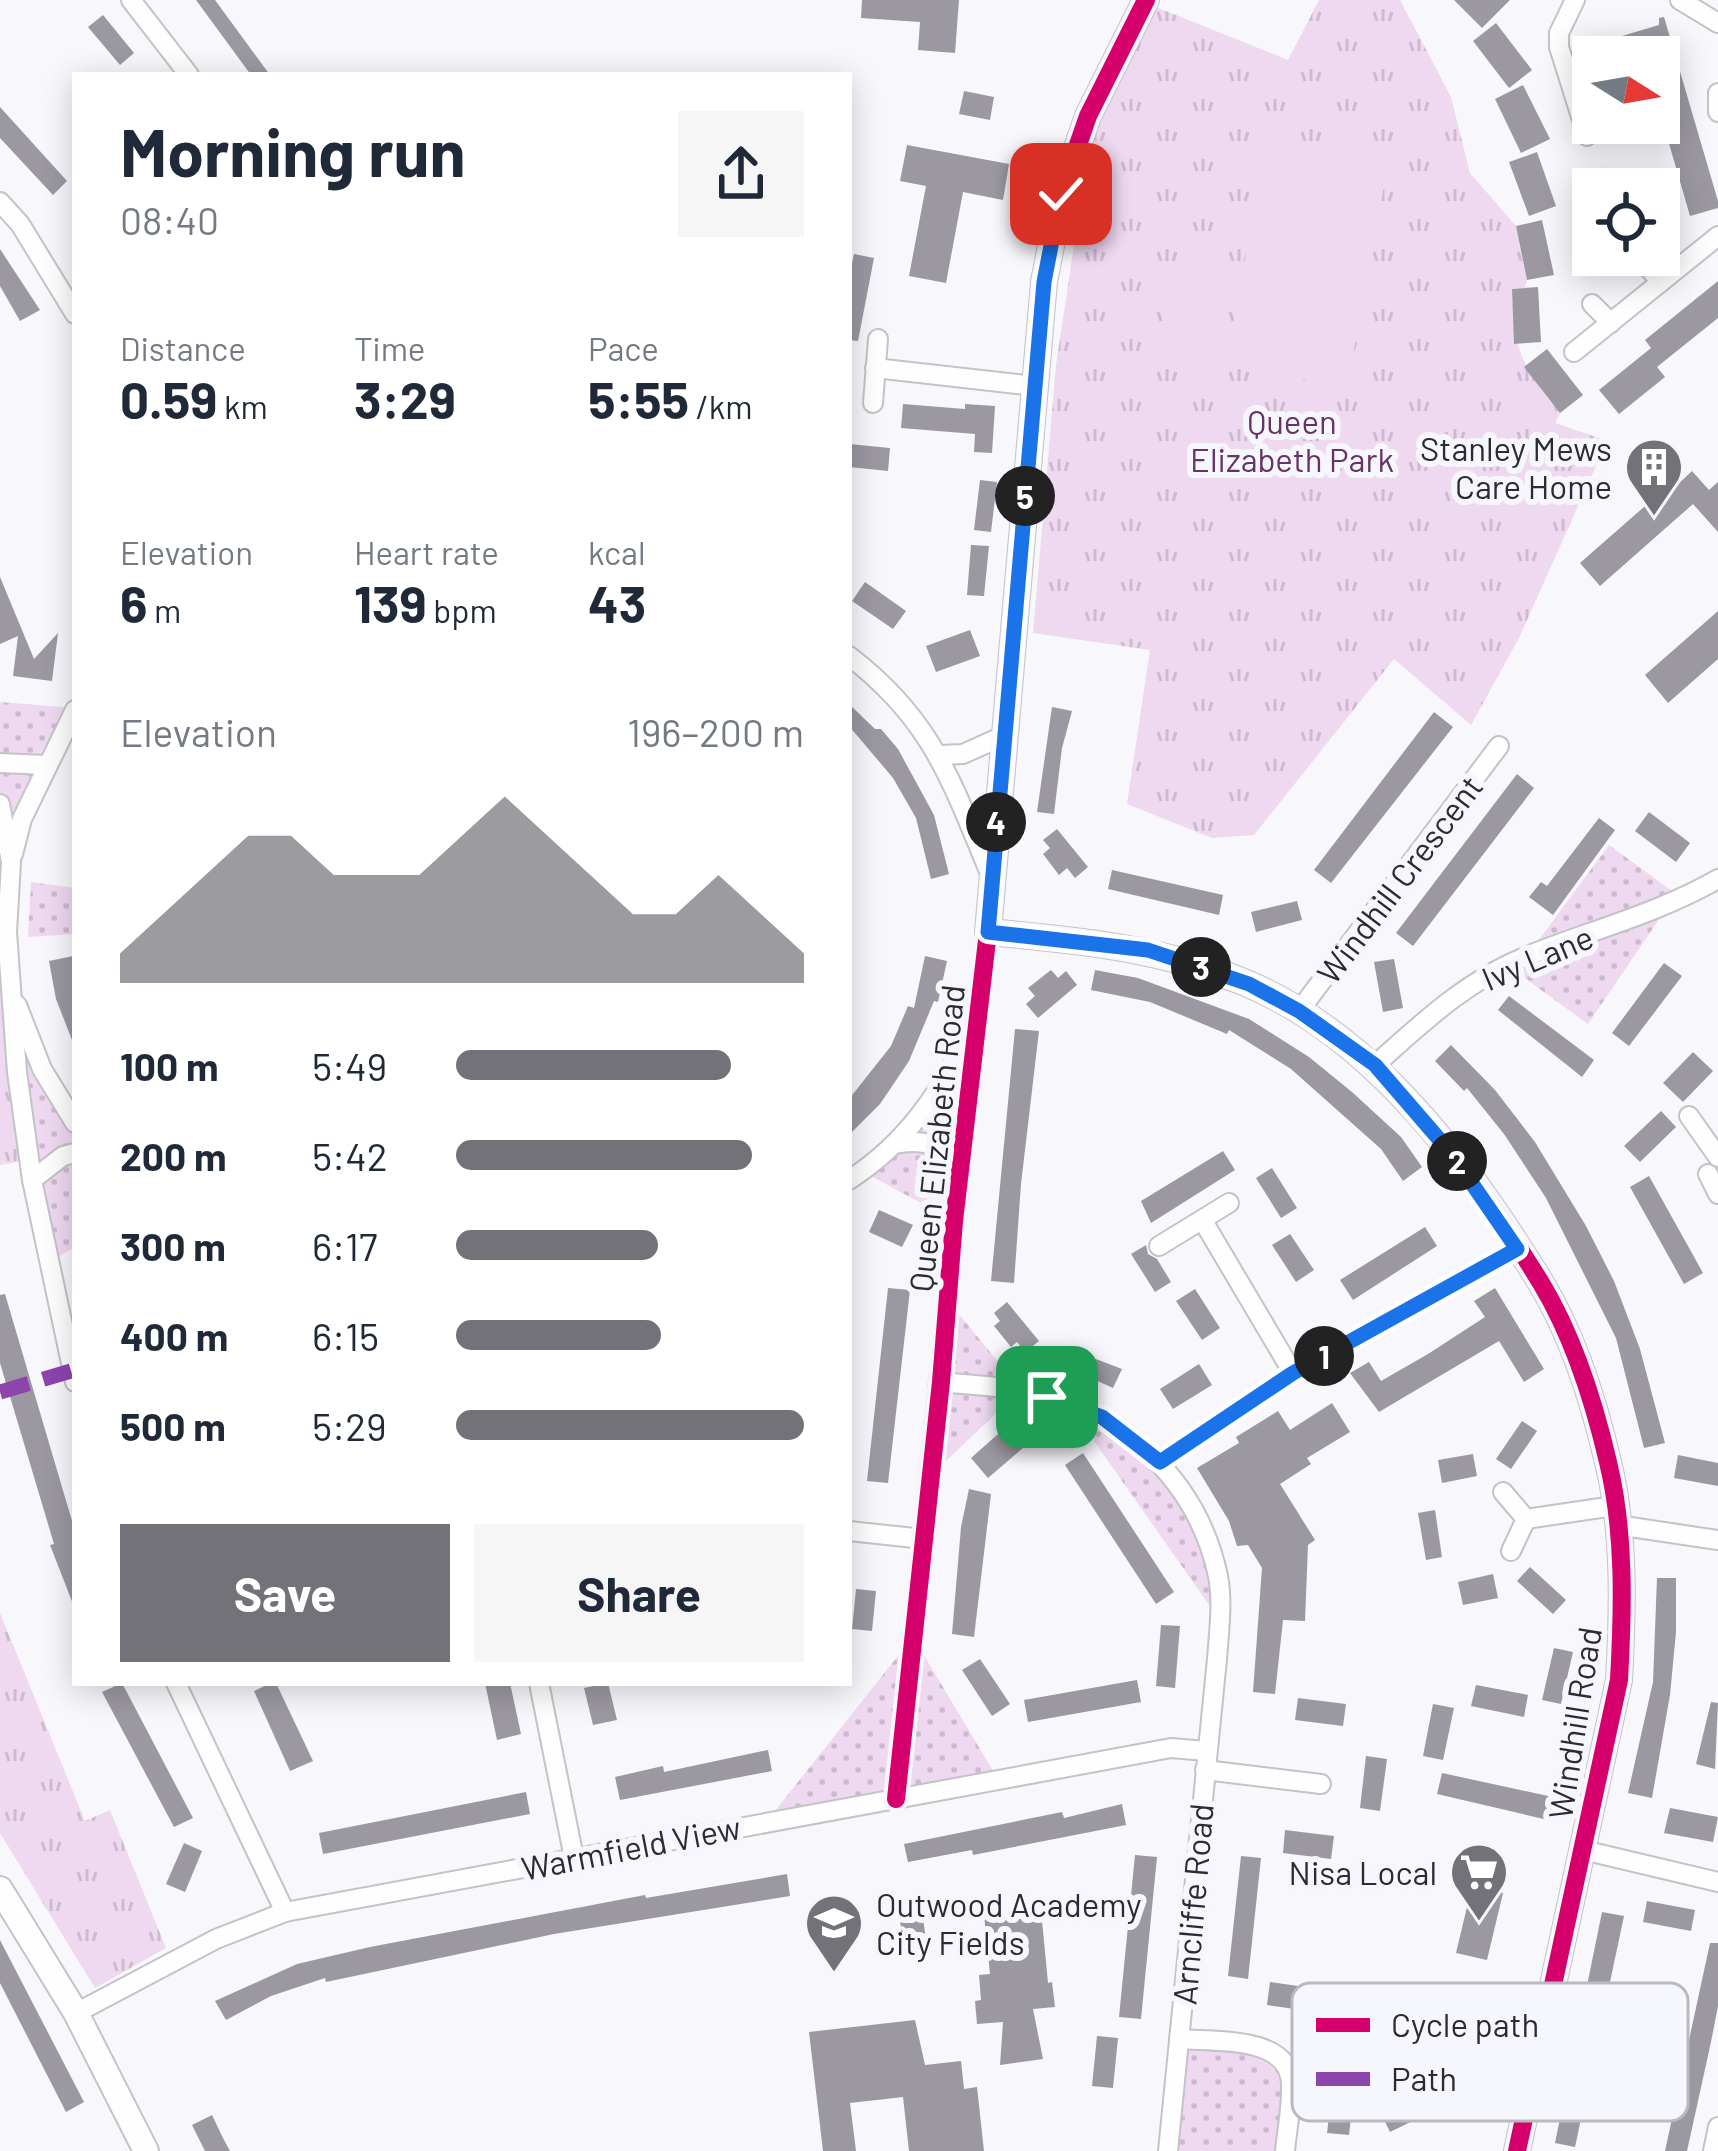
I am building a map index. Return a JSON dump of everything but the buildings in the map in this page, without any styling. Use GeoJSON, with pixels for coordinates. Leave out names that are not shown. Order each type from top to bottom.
{"type":"FeatureCollection","features":[{"type":"Feature","properties":{"kind":"street"},"geometry":{"type":"LineString","coordinates":[[131,0],[187,72]]}},
{"type":"Feature","properties":{"kind":"street","name":"Queen Elizabeth Road"},"geometry":{"type":"LineString","coordinates":[[896,1798],[988,932],[1044,282],[1061,194],[1088,116],[1146,0]]}},
{"type":"Feature","properties":{"kind":"street"},"geometry":{"type":"LineString","coordinates":[[1572,88],[1559,33],[1575,0]]}},
{"type":"Feature","properties":{"kind":"street"},"geometry":{"type":"LineString","coordinates":[[1680,0],[1718,23]]}},
{"type":"Feature","properties":{"kind":"street"},"geometry":{"type":"LineString","coordinates":[[1718,93],[1718,112]]}},
{"type":"Feature","properties":{"kind":"street"},"geometry":{"type":"LineString","coordinates":[[0,202],[20,224],[72,309]]}},
{"type":"Feature","properties":{"kind":"street"},"geometry":{"type":"LineString","coordinates":[[1574,352],[1718,236]]}},
{"type":"Feature","properties":{"kind":"street"},"geometry":{"type":"LineString","coordinates":[[1656,276],[1661,282]]}},
{"type":"Feature","properties":{"kind":"street"},"geometry":{"type":"LineString","coordinates":[[1592,304],[1611,323]]}},
{"type":"Feature","properties":{"kind":"street"},"geometry":{"type":"LineString","coordinates":[[873,403],[878,339]]}},
{"type":"Feature","properties":{"kind":"street"},"geometry":{"type":"LineString","coordinates":[[875,368],[1035,386]]}},
{"type":"Feature","properties":{"kind":"street"},"geometry":{"type":"LineString","coordinates":[[852,658],[907,710],[940,755],[991,876]]}},
{"type":"Feature","properties":{"kind":"street"},"geometry":{"type":"LineString","coordinates":[[72,716],[22,818],[7,907],[9,983],[32,1180],[72,1368]]}},
{"type":"Feature","properties":{"kind":"street"},"geometry":{"type":"LineString","coordinates":[[940,755],[963,754],[1004,736]]}},
{"type":"Feature","properties":{"kind":"street","name":"Windhill Crescent"},"geometry":{"type":"LineString","coordinates":[[1299,1011],[1499,746]]}},
{"type":"Feature","properties":{"kind":"street"},"geometry":{"type":"LineString","coordinates":[[0,763],[46,765]]}},
{"type":"Feature","properties":{"kind":"street"},"geometry":{"type":"LineString","coordinates":[[0,804],[11,862]]}},
{"type":"Feature","properties":{"kind":"street","name":"Ivy Lane"},"geometry":{"type":"LineString","coordinates":[[1375,1065],[1462,990],[1507,965],[1668,906],[1718,879]]}},
{"type":"Feature","properties":{"kind":"street","name":"Windhill Road"},"geometry":{"type":"LineString","coordinates":[[988,932],[1148,950],[1249,984],[1299,1011],[1375,1065],[1451,1153],[1543,1286],[1587,1388],[1609,1466],[1622,1610],[1619,1679],[1554,1983]]}},
{"type":"Feature","properties":{"kind":"street"},"geometry":{"type":"LineString","coordinates":[[9,983],[43,1069],[72,1118]]}},
{"type":"Feature","properties":{"kind":"street"},"geometry":{"type":"LineString","coordinates":[[852,1178],[919,1118],[948,1077],[979,1011]]}},
{"type":"Feature","properties":{"kind":"street"},"geometry":{"type":"LineString","coordinates":[[1689,1116],[1713,1166],[1718,1193]]}},
{"type":"Feature","properties":{"kind":"street"},"geometry":{"type":"LineString","coordinates":[[894,1144],[911,1141],[939,1147],[960,1174]]}},
{"type":"Feature","properties":{"kind":"street"},"geometry":{"type":"LineString","coordinates":[[32,1180],[72,1154]]}},
{"type":"Feature","properties":{"kind":"street"},"geometry":{"type":"LineString","coordinates":[[1159,1246],[1229,1203]]}},
{"type":"Feature","properties":{"kind":"street"},"geometry":{"type":"LineString","coordinates":[[1203,1221],[1293,1373]]}},
{"type":"Feature","properties":{"kind":"street"},"geometry":{"type":"LineString","coordinates":[[1160,1462],[1293,1373],[1517,1249]]}},
{"type":"Feature","properties":{"kind":"street","name":"Arncliffe Road"},"geometry":{"type":"LineString","coordinates":[[941,1382],[1021,1390],[1102,1417],[1160,1462],[1183,1492],[1202,1529],[1218,1579],[1217,1659],[1168,2151]]}},
{"type":"Feature","properties":{"kind":"street"},"geometry":{"type":"LineString","coordinates":[[1503,1492],[1526,1519]]}},
{"type":"Feature","properties":{"kind":"street"},"geometry":{"type":"LineString","coordinates":[[1526,1519],[1615,1516],[1718,1540]]}},
{"type":"Feature","properties":{"kind":"street"},"geometry":{"type":"LineString","coordinates":[[1511,1551],[1526,1519]]}},
{"type":"Feature","properties":{"kind":"street"},"geometry":{"type":"LineString","coordinates":[[852,1531],[924,1539]]}},
{"type":"Feature","properties":{"kind":"street"},"geometry":{"type":"LineString","coordinates":[[177,1686],[285,1912]]}},
{"type":"Feature","properties":{"kind":"street"},"geometry":{"type":"LineString","coordinates":[[540,1686],[574,1858]]}},
{"type":"Feature","properties":{"kind":"street","name":"Warmfield View"},"geometry":{"type":"LineString","coordinates":[[76,2013],[216,1940],[285,1912],[1171,1748],[1205,1761]]}},
{"type":"Feature","properties":{"kind":"street","name":"Arncliffe Road"},"geometry":{"type":"LineString","coordinates":[[1205,1761],[1321,1784]]}},
{"type":"Feature","properties":{"kind":"street"},"geometry":{"type":"LineString","coordinates":[[1583,1850],[1718,1882]]}},
{"type":"Feature","properties":{"kind":"street"},"geometry":{"type":"LineString","coordinates":[[0,1889],[76,2013],[146,2151]]}},
{"type":"Feature","properties":{"kind":"street","name":"Arncliffe Road"},"geometry":{"type":"LineString","coordinates":[[1179,2038],[1262,2048],[1280,2055],[1292,2080],[1285,2151]]}},
{"type":"Feature","properties":{"kind":"street","name":"Windhill Road"},"geometry":{"type":"LineString","coordinates":[[1517,2151],[1524,2121]]}},
{"type":"Feature","properties":{"kind":"street"},"geometry":{"type":"LineString","coordinates":[[1713,2151],[1718,2127]]}},
{"type":"Feature","properties":{"kind":"green space","name":"Queen Elizabeth Park"},"geometry":{"type":"Polygon","coordinates":[[[1319,0],[1400,0],[1451,97],[1470,173],[1516,226],[1527,280],[1525,288],[1512,289],[1522,357],[1560,413],[1555,423],[1599,438],[1605,446],[1519,638],[1471,725],[1394,659],[1254,835],[1212,838],[1127,804],[1150,650],[1033,633],[1056,365],[1090,139],[1156,7],[1288,60],[1319,0]]]}},
{"type":"Feature","properties":{"kind":"green space"},"geometry":{"type":"Polygon","coordinates":[[[1266,142],[1388,164],[1347,388],[1226,366],[1266,142]]]}},
{"type":"Feature","properties":{"kind":"green space"},"geometry":{"type":"Polygon","coordinates":[[[1174,262],[1232,270],[1214,366],[1157,357],[1174,262]]]}},
{"type":"Feature","properties":{"kind":"green space"},"geometry":{"type":"Polygon","coordinates":[[[0,702],[72,708],[11,862],[0,804],[0,702]]]}},
{"type":"Feature","properties":{"kind":"green space"},"geometry":{"type":"Polygon","coordinates":[[[1609,845],[1683,899],[1668,906],[1588,1024],[1507,965],[1527,956],[1609,845]]]}},
{"type":"Feature","properties":{"kind":"green space"},"geometry":{"type":"Polygon","coordinates":[[[31,882],[72,888],[72,934],[28,937],[31,882]]]}},
{"type":"Feature","properties":{"kind":"green space"},"geometry":{"type":"Polygon","coordinates":[[[0,948],[28,1160],[0,1165],[0,948]]]}},
{"type":"Feature","properties":{"kind":"green space"},"geometry":{"type":"Polygon","coordinates":[[[9,984],[72,1117],[72,1249],[49,1262],[9,984]]]}},
{"type":"Feature","properties":{"kind":"green space"},"geometry":{"type":"Polygon","coordinates":[[[979,1011],[954,1221],[862,1171],[894,1144],[979,1011]]]}},
{"type":"Feature","properties":{"kind":"green space"},"geometry":{"type":"Polygon","coordinates":[[[949,1302],[1021,1390],[932,1474],[949,1302]]]}},
{"type":"Feature","properties":{"kind":"green space"},"geometry":{"type":"Polygon","coordinates":[[[1068,1404],[1130,1435],[1202,1529],[1219,1619],[1068,1404]]]}},
{"type":"Feature","properties":{"kind":"green space"},"geometry":{"type":"Polygon","coordinates":[[[0,1613],[85,1821],[110,1810],[166,1948],[95,1988],[0,1833],[0,1613]]]}},
{"type":"Feature","properties":{"kind":"green space"},"geometry":{"type":"Polygon","coordinates":[[[913,1637],[998,1779],[767,1821],[913,1637]]]}},
{"type":"Feature","properties":{"kind":"green space"},"geometry":{"type":"Polygon","coordinates":[[[1179,2039],[1262,2048],[1288,2070],[1285,2151],[1168,2151],[1179,2039]]]}},
{"type":"Feature","properties":{"kind":"marked path"},"geometry":{"type":"LineString","coordinates":[[0,1392],[71,1371]]}},
{"type":"Feature","properties":{"kind":"cycle path"},"geometry":{"type":"LineString","coordinates":[[896,1799],[988,932],[1044,282],[1061,194],[1088,116],[1146,0]]}},
{"type":"Feature","properties":{"kind":"cycle path"},"geometry":{"type":"LineString","coordinates":[[988,932],[1087,942],[1182,961],[1246,983],[1293,1007],[1337,1036],[1415,1110],[1483,1195],[1541,1283],[1573,1347],[1602,1439],[1614,1489],[1621,1570],[1619,1680],[1553,1983]]}},
{"type":"Feature","properties":{"kind":"cycle path"},"geometry":{"type":"LineString","coordinates":[[1517,2151],[1523,2121]]}},
{"type":"Feature","properties":{"kind":"place","name":"Stanley Mews Care Home"},"geometry":{"type":"Point","coordinates":[1654,518]}},
{"type":"Feature","properties":{"kind":"place","name":"Nisa Local"},"geometry":{"type":"Point","coordinates":[1479,1923]}},
{"type":"Feature","properties":{"kind":"place","name":"Outwood Academy City Fields"},"geometry":{"type":"Point","coordinates":[834,1974]}},
{"type":"Feature","properties":{"kind":"route"},"geometry":{"type":"LineString","coordinates":[[1047,1397],[1102,1417],[1160,1462],[1293,1373],[1517,1249],[1451,1153],[1375,1065],[1299,1011],[1249,984],[1148,950],[988,932],[1044,282],[1061,194]]}}]}
